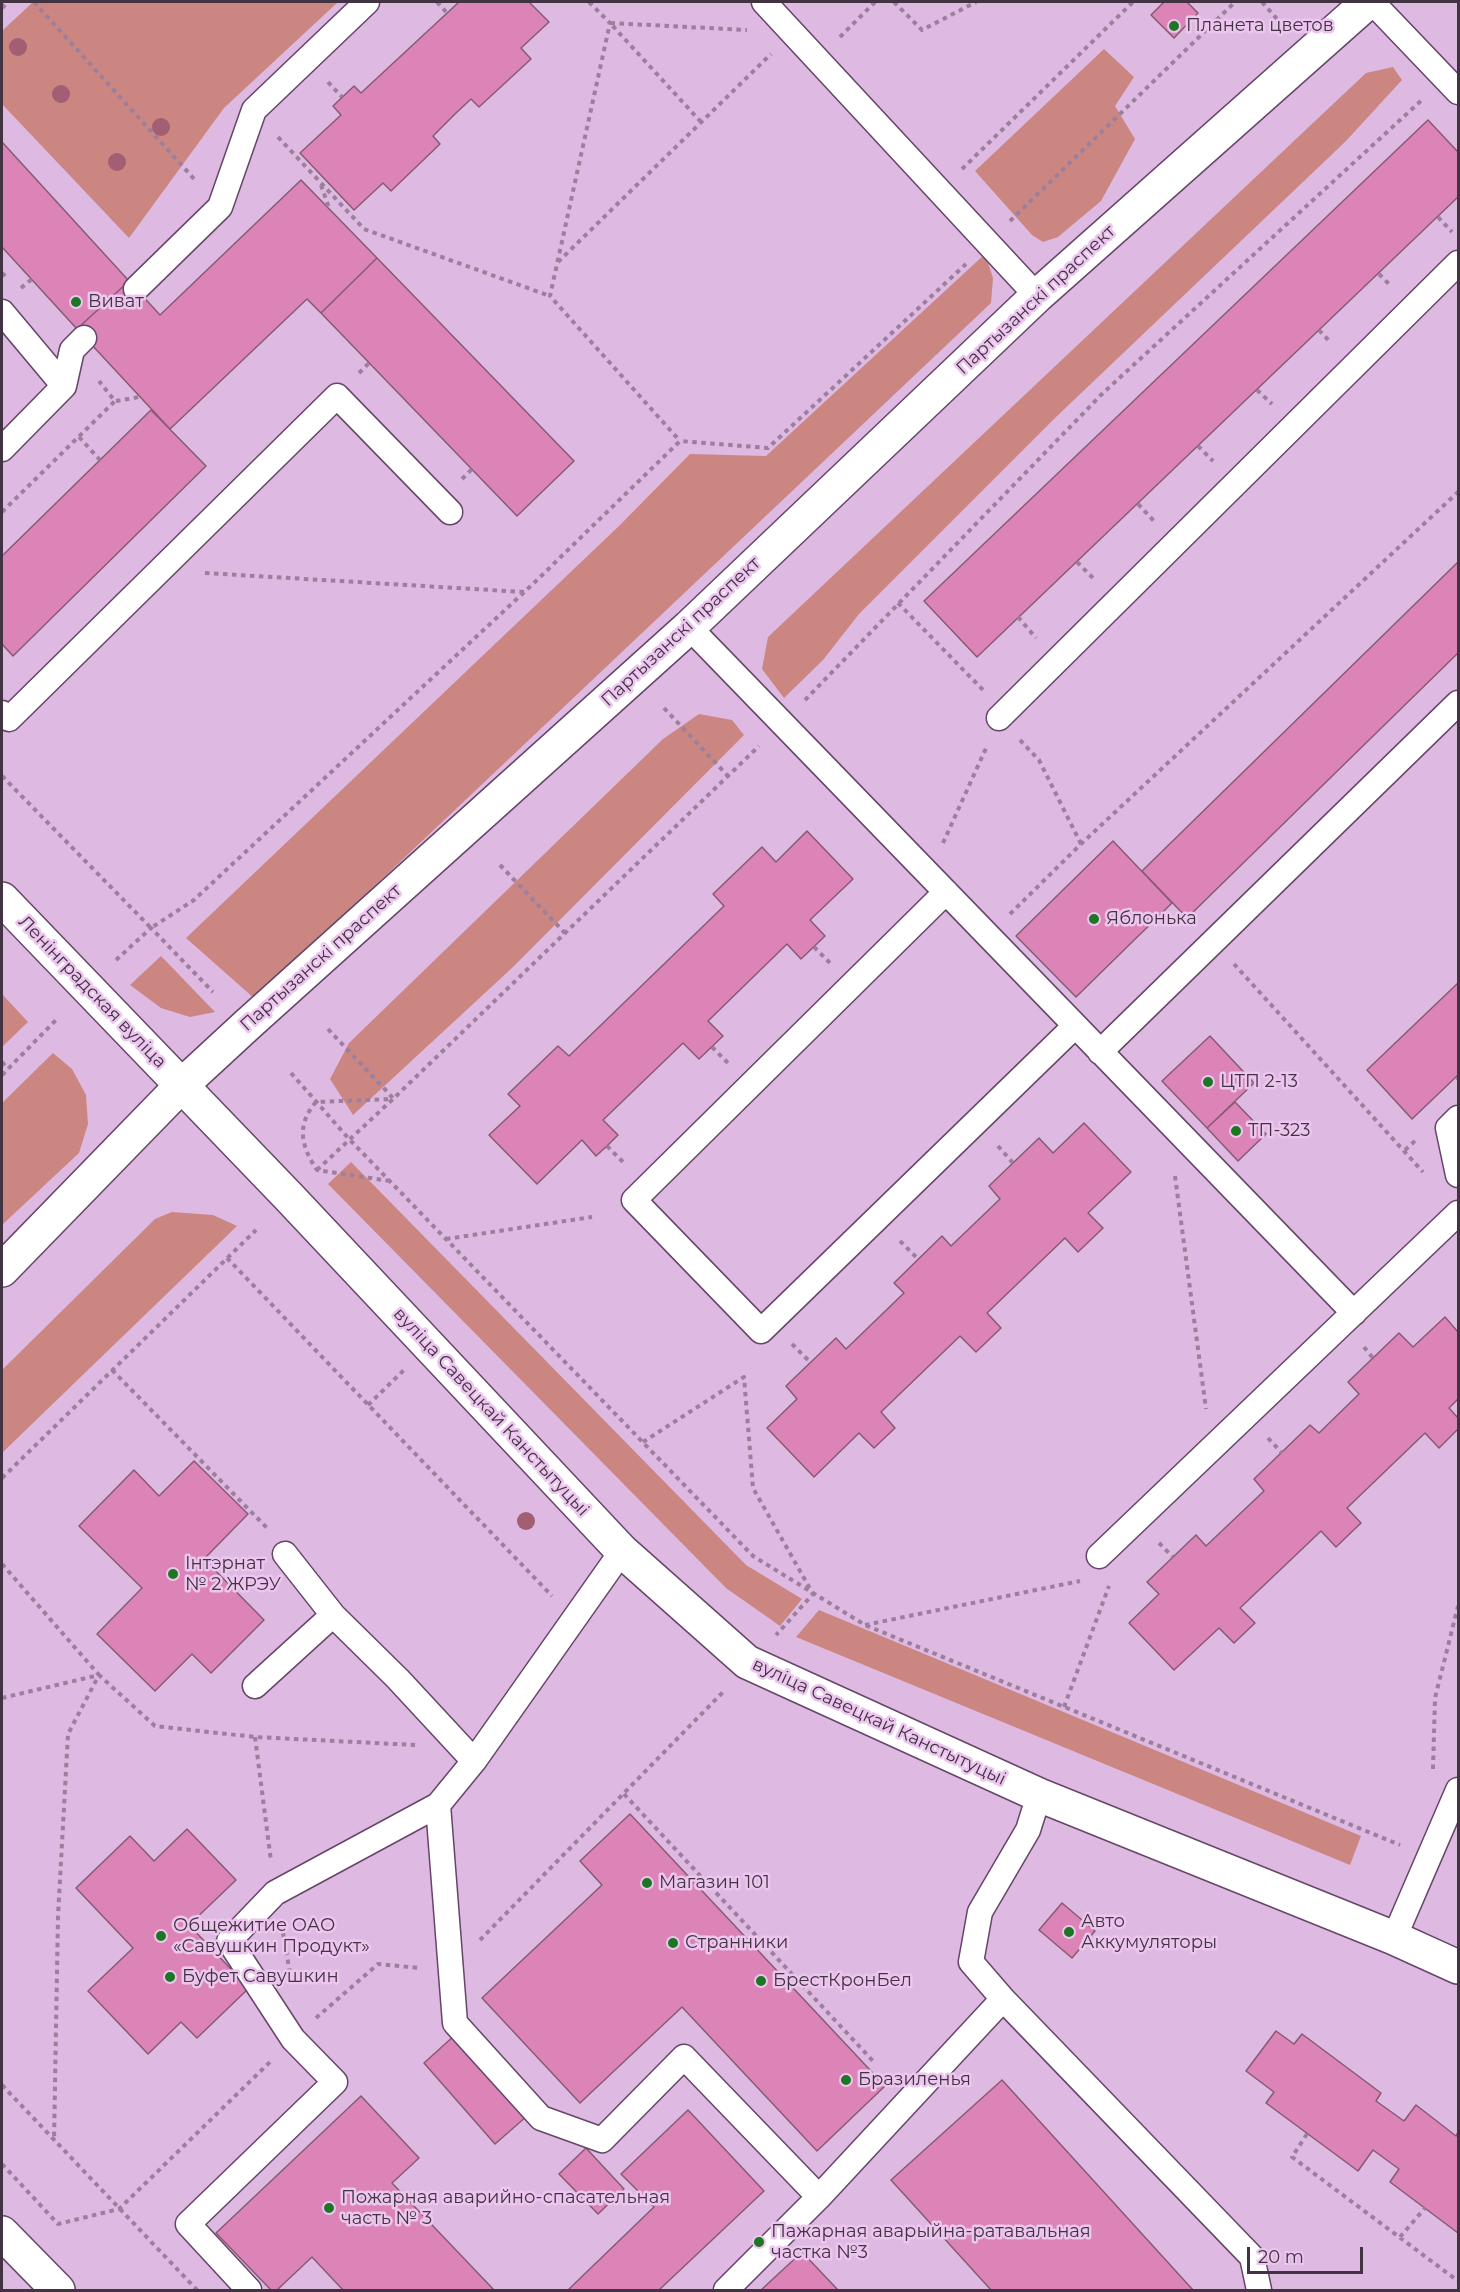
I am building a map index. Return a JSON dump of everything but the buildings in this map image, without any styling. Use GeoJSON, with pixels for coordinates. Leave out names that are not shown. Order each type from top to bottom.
{"type":"FeatureCollection","features":[{"type":"Feature","properties":{"kind":"main road","name":"Партызанскі праспект"},"geometry":{"type":"LineString","coordinates":[[2,1270],[182,1085],[688,627],[1037,296],[1370,2]]}},
{"type":"Feature","properties":{"kind":"main road","name":"Ленінградская вуліца"},"geometry":{"type":"LineString","coordinates":[[2,899],[182,1085]]}},
{"type":"Feature","properties":{"kind":"main road","name":"вуліца Савецкай Канстытуцыі"},"geometry":{"type":"LineString","coordinates":[[182,1085],[622,1551],[747,1662],[1040,1795],[1394,1938],[1458,1967]]}},
{"type":"Feature","properties":{"kind":"main road"},"geometry":{"type":"LineString","coordinates":[[2,2233],[58,2290]]}},
{"type":"Feature","properties":{"kind":"lane"},"geometry":{"type":"LineString","coordinates":[[136,290],[220,207],[254,110],[367,2]]}},
{"type":"Feature","properties":{"kind":"lane"},"geometry":{"type":"LineString","coordinates":[[764,2],[1037,296]]}},
{"type":"Feature","properties":{"kind":"lane"},"geometry":{"type":"LineString","coordinates":[[1370,2],[1452,85]]}},
{"type":"Feature","properties":{"kind":"lane"},"geometry":{"type":"LineString","coordinates":[[999,718],[1458,263]]}},
{"type":"Feature","properties":{"kind":"lane"},"geometry":{"type":"LineString","coordinates":[[2,312],[64,386]]}},
{"type":"Feature","properties":{"kind":"lane"},"geometry":{"type":"LineString","coordinates":[[2,449],[64,386],[72,350],[84,338]]}},
{"type":"Feature","properties":{"kind":"lane"},"geometry":{"type":"LineString","coordinates":[[2,713],[9,719],[338,396],[450,512]]}},
{"type":"Feature","properties":{"kind":"lane"},"geometry":{"type":"LineString","coordinates":[[688,627],[1354,1313]]}},
{"type":"Feature","properties":{"kind":"lane"},"geometry":{"type":"LineString","coordinates":[[1100,1052],[1458,703]]}},
{"type":"Feature","properties":{"kind":"lane"},"geometry":{"type":"LineString","coordinates":[[946,892],[634,1200],[761,1331],[1075,1026]]}},
{"type":"Feature","properties":{"kind":"lane"},"geometry":{"type":"LineString","coordinates":[[1458,1118],[1448,1128],[1458,1175]]}},
{"type":"Feature","properties":{"kind":"lane"},"geometry":{"type":"LineString","coordinates":[[1099,1556],[1458,1213]]}},
{"type":"Feature","properties":{"kind":"lane"},"geometry":{"type":"LineString","coordinates":[[249,2290],[188,2224],[335,2082],[293,2039],[229,1941],[275,1893],[438,1805],[467,1754],[576,1618],[622,1551]]}},
{"type":"Feature","properties":{"kind":"lane"},"geometry":{"type":"LineString","coordinates":[[285,1554],[333,1615],[398,1679],[467,1754]]}},
{"type":"Feature","properties":{"kind":"lane"},"geometry":{"type":"LineString","coordinates":[[255,1686],[333,1615]]}},
{"type":"Feature","properties":{"kind":"lane"},"geometry":{"type":"LineString","coordinates":[[1394,1938],[1458,1790]]}},
{"type":"Feature","properties":{"kind":"lane"},"geometry":{"type":"LineString","coordinates":[[1040,1795],[1028,1830],[980,1912],[971,1962],[1003,1999],[1252,2257],[1259,2290]]}},
{"type":"Feature","properties":{"kind":"lane"},"geometry":{"type":"LineString","coordinates":[[438,1805],[455,2023],[541,2118],[602,2140],[684,2057],[819,2197]]}},
{"type":"Feature","properties":{"kind":"lane"},"geometry":{"type":"LineString","coordinates":[[726,2290],[819,2197],[1003,1999]]}},
{"type":"Feature","properties":{"kind":"path"},"geometry":{"type":"LineString","coordinates":[[2,8],[8,2]]}},
{"type":"Feature","properties":{"kind":"path"},"geometry":{"type":"LineString","coordinates":[[34,2],[220,207]]}},
{"type":"Feature","properties":{"kind":"path"},"geometry":{"type":"LineString","coordinates":[[437,2],[447,13]]}},
{"type":"Feature","properties":{"kind":"path"},"geometry":{"type":"LineString","coordinates":[[589,2],[701,122]]}},
{"type":"Feature","properties":{"kind":"path"},"geometry":{"type":"LineString","coordinates":[[838,39],[875,2]]}},
{"type":"Feature","properties":{"kind":"path"},"geometry":{"type":"LineString","coordinates":[[894,2],[922,30],[976,2]]}},
{"type":"Feature","properties":{"kind":"path"},"geometry":{"type":"LineString","coordinates":[[970,178],[962,169],[1133,2]]}},
{"type":"Feature","properties":{"kind":"path"},"geometry":{"type":"LineString","coordinates":[[254,110],[364,229],[550,296],[681,441],[768,448],[989,243],[1235,2]]}},
{"type":"Feature","properties":{"kind":"path"},"geometry":{"type":"LineString","coordinates":[[610,23],[793,32]]}},
{"type":"Feature","properties":{"kind":"path"},"geometry":{"type":"LineString","coordinates":[[550,296],[610,23]]}},
{"type":"Feature","properties":{"kind":"path"},"geometry":{"type":"LineString","coordinates":[[557,263],[793,32]]}},
{"type":"Feature","properties":{"kind":"path"},"geometry":{"type":"LineString","coordinates":[[323,78],[342,97]]}},
{"type":"Feature","properties":{"kind":"path"},"geometry":{"type":"LineString","coordinates":[[317,1170],[782,723],[1103,393],[1452,85]]}},
{"type":"Feature","properties":{"kind":"path"},"geometry":{"type":"LineString","coordinates":[[320,182],[329,208]]}},
{"type":"Feature","properties":{"kind":"path"},"geometry":{"type":"LineString","coordinates":[[1002,212],[1010,221]]}},
{"type":"Feature","properties":{"kind":"path"},"geometry":{"type":"LineString","coordinates":[[1438,217],[1457,237]]}},
{"type":"Feature","properties":{"kind":"path"},"geometry":{"type":"LineString","coordinates":[[18,291],[32,279]]}},
{"type":"Feature","properties":{"kind":"path"},"geometry":{"type":"LineString","coordinates":[[1319,330],[1332,345]]}},
{"type":"Feature","properties":{"kind":"path"},"geometry":{"type":"LineString","coordinates":[[1257,390],[1279,411]]}},
{"type":"Feature","properties":{"kind":"path"},"geometry":{"type":"LineString","coordinates":[[115,401],[139,397]]}},
{"type":"Feature","properties":{"kind":"path"},"geometry":{"type":"LineString","coordinates":[[79,437],[100,460]]}},
{"type":"Feature","properties":{"kind":"path"},"geometry":{"type":"LineString","coordinates":[[117,960],[151,928],[194,900],[524,592],[681,441]]}},
{"type":"Feature","properties":{"kind":"path"},"geometry":{"type":"LineString","coordinates":[[1198,446],[1219,468]]}},
{"type":"Feature","properties":{"kind":"path"},"geometry":{"type":"LineString","coordinates":[[988,936],[1081,844],[1458,492]]}},
{"type":"Feature","properties":{"kind":"path"},"geometry":{"type":"LineString","coordinates":[[1138,504],[1159,526]]}},
{"type":"Feature","properties":{"kind":"path"},"geometry":{"type":"LineString","coordinates":[[1077,562],[1100,585]]}},
{"type":"Feature","properties":{"kind":"path"},"geometry":{"type":"LineString","coordinates":[[160,570],[524,592]]}},
{"type":"Feature","properties":{"kind":"path"},"geometry":{"type":"LineString","coordinates":[[1018,617],[1041,643]]}},
{"type":"Feature","properties":{"kind":"path"},"geometry":{"type":"LineString","coordinates":[[664,708],[728,776]]}},
{"type":"Feature","properties":{"kind":"path"},"geometry":{"type":"LineString","coordinates":[[928,874],[999,718]]}},
{"type":"Feature","properties":{"kind":"path"},"geometry":{"type":"LineString","coordinates":[[2,776],[213,992]]}},
{"type":"Feature","properties":{"kind":"path"},"geometry":{"type":"LineString","coordinates":[[500,865],[565,933]]}},
{"type":"Feature","properties":{"kind":"path"},"geometry":{"type":"LineString","coordinates":[[1213,941],[1405,1150]]}},
{"type":"Feature","properties":{"kind":"path"},"geometry":{"type":"LineString","coordinates":[[814,947],[837,970]]}},
{"type":"Feature","properties":{"kind":"path"},"geometry":{"type":"LineString","coordinates":[[2,1075],[56,1020]]}},
{"type":"Feature","properties":{"kind":"path"},"geometry":{"type":"LineString","coordinates":[[328,1029],[393,1099]]}},
{"type":"Feature","properties":{"kind":"path"},"geometry":{"type":"LineString","coordinates":[[712,1047],[735,1071]]}},
{"type":"Feature","properties":{"kind":"path"},"geometry":{"type":"LineString","coordinates":[[2,1062],[8,1069]]}},
{"type":"Feature","properties":{"kind":"path"},"geometry":{"type":"LineString","coordinates":[[291,1073],[349,1139],[753,1556],[865,1625],[1429,1857]]}},
{"type":"Feature","properties":{"kind":"path"},"geometry":{"type":"LineString","coordinates":[[390,1181],[317,1170],[304,1151],[303,1131],[306,1113],[316,1102],[393,1099]]}},
{"type":"Feature","properties":{"kind":"path"},"geometry":{"type":"LineString","coordinates":[[607,1146],[632,1172]]}},
{"type":"Feature","properties":{"kind":"path"},"geometry":{"type":"LineString","coordinates":[[998,1146],[1013,1163]]}},
{"type":"Feature","properties":{"kind":"path"},"geometry":{"type":"LineString","coordinates":[[1175,1171],[1212,1449]]}},
{"type":"Feature","properties":{"kind":"path"},"geometry":{"type":"LineString","coordinates":[[446,1239],[592,1217]]}},
{"type":"Feature","properties":{"kind":"path"},"geometry":{"type":"LineString","coordinates":[[2,1478],[255,1230]]}},
{"type":"Feature","properties":{"kind":"path"},"geometry":{"type":"LineString","coordinates":[[898,1240],[918,1259]]}},
{"type":"Feature","properties":{"kind":"path"},"geometry":{"type":"LineString","coordinates":[[227,1258],[538,1585],[576,1618]]}},
{"type":"Feature","properties":{"kind":"path"},"geometry":{"type":"LineString","coordinates":[[785,1337],[811,1363]]}},
{"type":"Feature","properties":{"kind":"path"},"geometry":{"type":"LineString","coordinates":[[368,1405],[429,1346]]}},
{"type":"Feature","properties":{"kind":"path"},"geometry":{"type":"LineString","coordinates":[[112,1370],[265,1524],[285,1554]]}},
{"type":"Feature","properties":{"kind":"path"},"geometry":{"type":"LineString","coordinates":[[644,1442],[744,1377],[753,1488],[813,1594]]}},
{"type":"Feature","properties":{"kind":"path"},"geometry":{"type":"LineString","coordinates":[[1261,1430],[1282,1453]]}},
{"type":"Feature","properties":{"kind":"path"},"geometry":{"type":"LineString","coordinates":[[1152,1536],[1173,1557]]}},
{"type":"Feature","properties":{"kind":"path"},"geometry":{"type":"LineString","coordinates":[[2,1564],[99,1675],[155,1726],[255,1737],[467,1754]]}},
{"type":"Feature","properties":{"kind":"path"},"geometry":{"type":"LineString","coordinates":[[865,1625],[1091,1579]]}},
{"type":"Feature","properties":{"kind":"path"},"geometry":{"type":"LineString","coordinates":[[1064,1707],[1109,1585]]}},
{"type":"Feature","properties":{"kind":"path"},"geometry":{"type":"LineString","coordinates":[[776,1636],[813,1594]]}},
{"type":"Feature","properties":{"kind":"path"},"geometry":{"type":"LineString","coordinates":[[1432,1778],[1435,1698],[1458,1606]]}},
{"type":"Feature","properties":{"kind":"path"},"geometry":{"type":"LineString","coordinates":[[2,1698],[99,1675]]}},
{"type":"Feature","properties":{"kind":"path"},"geometry":{"type":"LineString","coordinates":[[54,2141],[58,1916],[68,1734],[99,1675]]}},
{"type":"Feature","properties":{"kind":"path"},"geometry":{"type":"LineString","coordinates":[[310,2024],[378,1964],[450,1970],[728,1688]]}},
{"type":"Feature","properties":{"kind":"path"},"geometry":{"type":"LineString","coordinates":[[624,1794],[873,2061]]}},
{"type":"Feature","properties":{"kind":"path"},"geometry":{"type":"LineString","coordinates":[[2,2085],[197,2290]]}},
{"type":"Feature","properties":{"kind":"path"},"geometry":{"type":"LineString","coordinates":[[1307,2134],[1292,2157],[1458,2281]]}},
{"type":"Feature","properties":{"kind":"path"},"geometry":{"type":"LineString","coordinates":[[2,2164],[58,2224],[120,2209]]}},
{"type":"Feature","properties":{"kind":"path"},"geometry":{"type":"LineString","coordinates":[[1399,2237],[1425,2208]]}},
{"type":"Feature","properties":{"kind":"shaded area"},"geometry":{"type":"Polygon","coordinates":[[[33,2],[338,2],[224,108],[129,238],[2,104],[2,31],[33,2]]]}},
{"type":"Feature","properties":{"kind":"shaded area"},"geometry":{"type":"Polygon","coordinates":[[[1104,49],[1134,77],[1115,106],[1135,139],[1101,201],[1058,237],[1043,242],[1032,235],[975,171],[1104,49]]]}},
{"type":"Feature","properties":{"kind":"shaded area"},"geometry":{"type":"Polygon","coordinates":[[[1393,67],[1402,80],[1346,141],[1055,418],[859,614],[823,660],[784,698],[762,669],[768,637],[1366,73],[1393,67]]]}},
{"type":"Feature","properties":{"kind":"shaded area"},"geometry":{"type":"Polygon","coordinates":[[[985,254],[993,278],[991,303],[255,999],[186,938],[619,526],[690,454],[766,456],[985,254]]]}},
{"type":"Feature","properties":{"kind":"shaded area"},"geometry":{"type":"Polygon","coordinates":[[[699,714],[732,720],[744,735],[513,967],[353,1115],[330,1079],[349,1043],[663,739],[699,714]]]}},
{"type":"Feature","properties":{"kind":"shaded area"},"geometry":{"type":"Polygon","coordinates":[[[161,956],[215,1012],[190,1017],[161,1008],[130,985],[161,956]]]}},
{"type":"Feature","properties":{"kind":"shaded area"},"geometry":{"type":"Polygon","coordinates":[[[2,994],[28,1022],[3,1046],[2,1044],[2,994]]]}},
{"type":"Feature","properties":{"kind":"shaded area"},"geometry":{"type":"Polygon","coordinates":[[[53,1053],[72,1069],[86,1095],[88,1124],[79,1153],[2,1225],[2,1103],[53,1053]]]}},
{"type":"Feature","properties":{"kind":"shaded area"},"geometry":{"type":"Polygon","coordinates":[[[351,1162],[746,1565],[802,1599],[780,1626],[726,1588],[328,1184],[351,1162]]]}},
{"type":"Feature","properties":{"kind":"shaded area"},"geometry":{"type":"Polygon","coordinates":[[[172,1212],[213,1215],[237,1226],[2,1453],[2,1370],[155,1219],[172,1212]]]}},
{"type":"Feature","properties":{"kind":"shaded area"},"geometry":{"type":"Polygon","coordinates":[[[819,1610],[1361,1836],[1350,1865],[796,1637],[819,1610]]]}},
{"type":"Feature","properties":{"kind":"place","name":"Планета цветов"},"geometry":{"type":"Point","coordinates":[1174,26]}},
{"type":"Feature","properties":{"kind":"place","name":"Виват"},"geometry":{"type":"Point","coordinates":[76,302]}},
{"type":"Feature","properties":{"kind":"place","name":"Яблонька"},"geometry":{"type":"Point","coordinates":[1094,919]}},
{"type":"Feature","properties":{"kind":"place","name":"ЦТП 2-13"},"geometry":{"type":"Point","coordinates":[1208,1082]}},
{"type":"Feature","properties":{"kind":"place","name":"ТП-323"},"geometry":{"type":"Point","coordinates":[1236,1131]}},
{"type":"Feature","properties":{"kind":"place","name":"Інтэрнат № 2 ЖРЭУ"},"geometry":{"type":"Point","coordinates":[173,1574]}},
{"type":"Feature","properties":{"kind":"place","name":"Магазин 101"},"geometry":{"type":"Point","coordinates":[647,1883]}},
{"type":"Feature","properties":{"kind":"place","name":"Авто Аккумуляторы"},"geometry":{"type":"Point","coordinates":[1069,1932]}},
{"type":"Feature","properties":{"kind":"place","name":"Общежитие ОАО «Савушкин Продукт»"},"geometry":{"type":"Point","coordinates":[161,1936]}},
{"type":"Feature","properties":{"kind":"place","name":"Странники"},"geometry":{"type":"Point","coordinates":[673,1943]}},
{"type":"Feature","properties":{"kind":"place","name":"Буфет Савушкин"},"geometry":{"type":"Point","coordinates":[170,1977]}},
{"type":"Feature","properties":{"kind":"place","name":"БрестКронБел"},"geometry":{"type":"Point","coordinates":[761,1981]}},
{"type":"Feature","properties":{"kind":"place","name":"Бразиленья"},"geometry":{"type":"Point","coordinates":[846,2080]}},
{"type":"Feature","properties":{"kind":"place","name":"Пожарная аварийно-спасательная часть № 3"},"geometry":{"type":"Point","coordinates":[329,2208]}},
{"type":"Feature","properties":{"kind":"place","name":"Пажарная аварыйна-ратавальная частка №3"},"geometry":{"type":"Point","coordinates":[759,2242]}}]}
